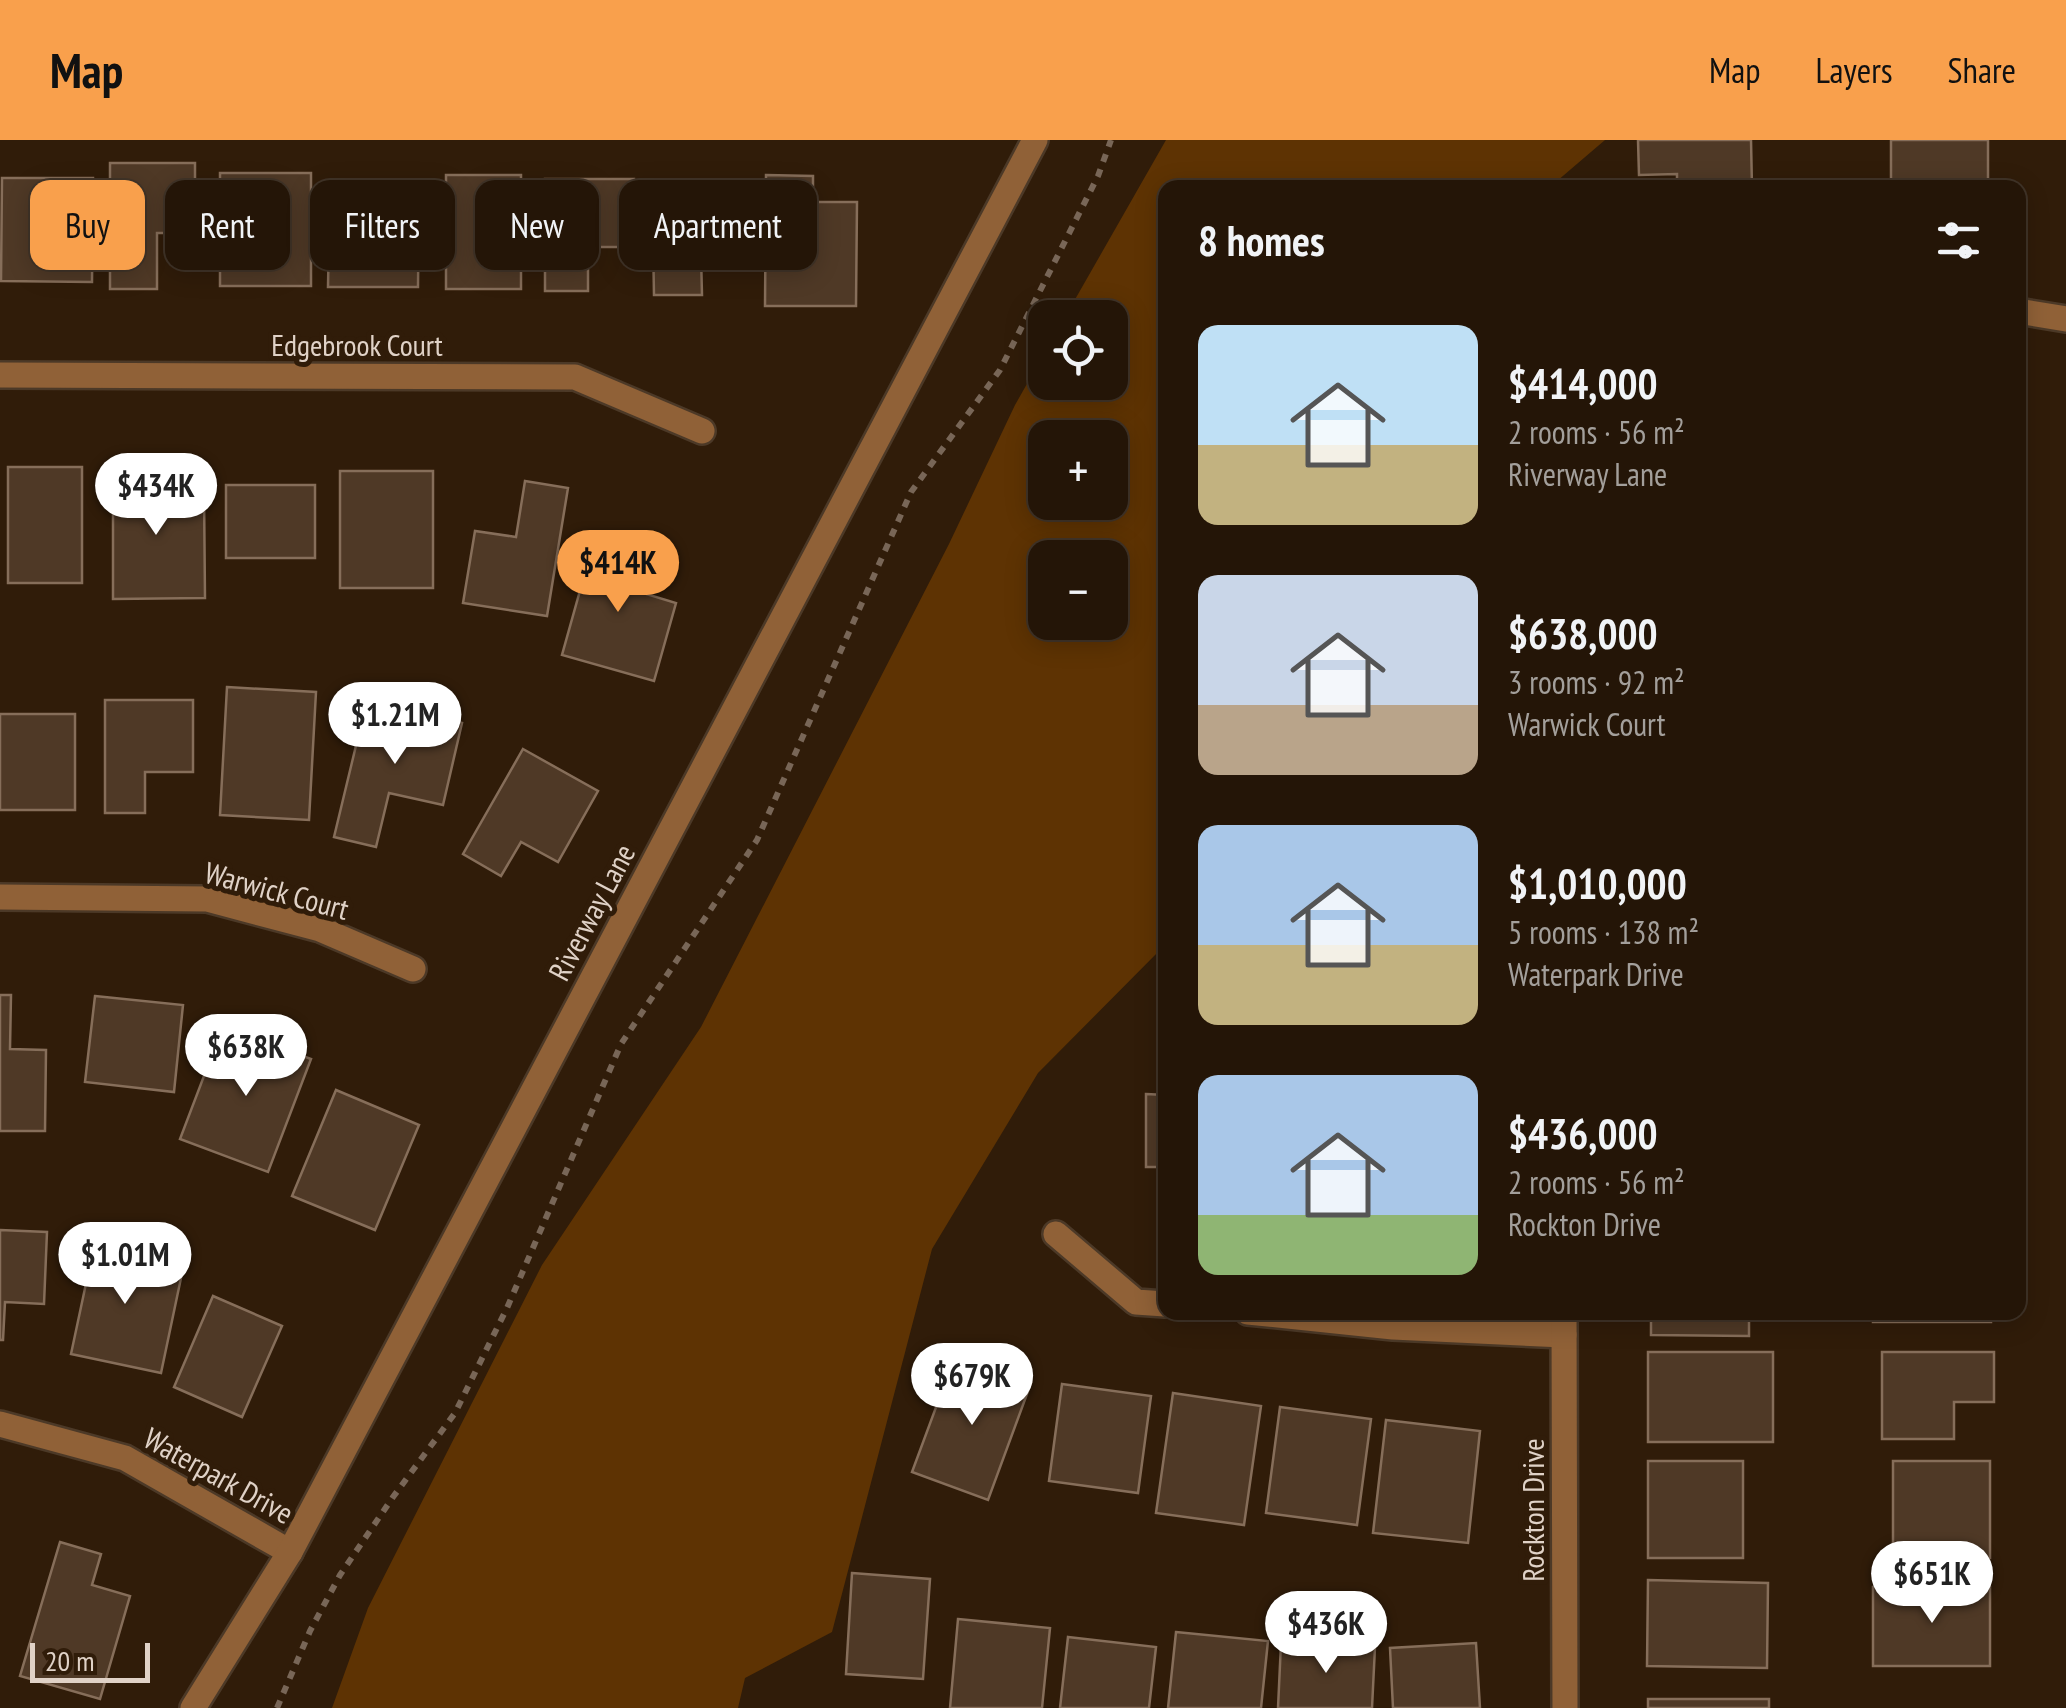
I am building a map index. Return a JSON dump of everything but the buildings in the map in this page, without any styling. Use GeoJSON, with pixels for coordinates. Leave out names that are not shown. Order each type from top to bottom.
{"type":"FeatureCollection","features":[{"type":"Feature","properties":{"kind":"street","name":"Riverway Lane"},"geometry":{"type":"LineString","coordinates":[[193,1708],[290,1552],[1036,140]]}},
{"type":"Feature","properties":{"kind":"street"},"geometry":{"type":"LineString","coordinates":[[2026,312],[2066,319]]}},
{"type":"Feature","properties":{"kind":"street","name":"Edgebrook Court"},"geometry":{"type":"LineString","coordinates":[[0,376],[575,377],[702,431]]}},
{"type":"Feature","properties":{"kind":"street","name":"Warwick Court"},"geometry":{"type":"LineString","coordinates":[[0,896],[207,899],[320,929],[413,969]]}},
{"type":"Feature","properties":{"kind":"street"},"geometry":{"type":"LineString","coordinates":[[1056,1234],[1136,1302],[1158,1304]]}},
{"type":"Feature","properties":{"kind":"street"},"geometry":{"type":"LineString","coordinates":[[1331,1320],[1393,1326],[1564,1324]]}},
{"type":"Feature","properties":{"kind":"street","name":"Rockton Drive"},"geometry":{"type":"LineString","coordinates":[[1564,1324],[1565,1708]]}},
{"type":"Feature","properties":{"kind":"street","name":"Waterpark Drive"},"geometry":{"type":"LineString","coordinates":[[0,1424],[125,1458],[290,1552]]}},
{"type":"Feature","properties":{"kind":"path"},"geometry":{"type":"LineString","coordinates":[[277,1708],[310,1631],[340,1576],[392,1497],[455,1413],[507,1308],[621,1044],[757,840],[910,492],[1000,370],[1098,176],[1111,140]]}},
{"type":"Feature","properties":{"kind":"shaded area"},"geometry":{"type":"Polygon","coordinates":[[[1166,140],[1605,140],[1558,180],[1158,180],[1158,952],[1038,1073],[932,1249],[832,1632],[745,1678],[738,1708],[332,1708],[368,1608],[542,1265],[701,1027],[949,544],[1028,382],[1028,400],[1128,400],[1128,300],[1075,300],[1166,140]]]}}]}
